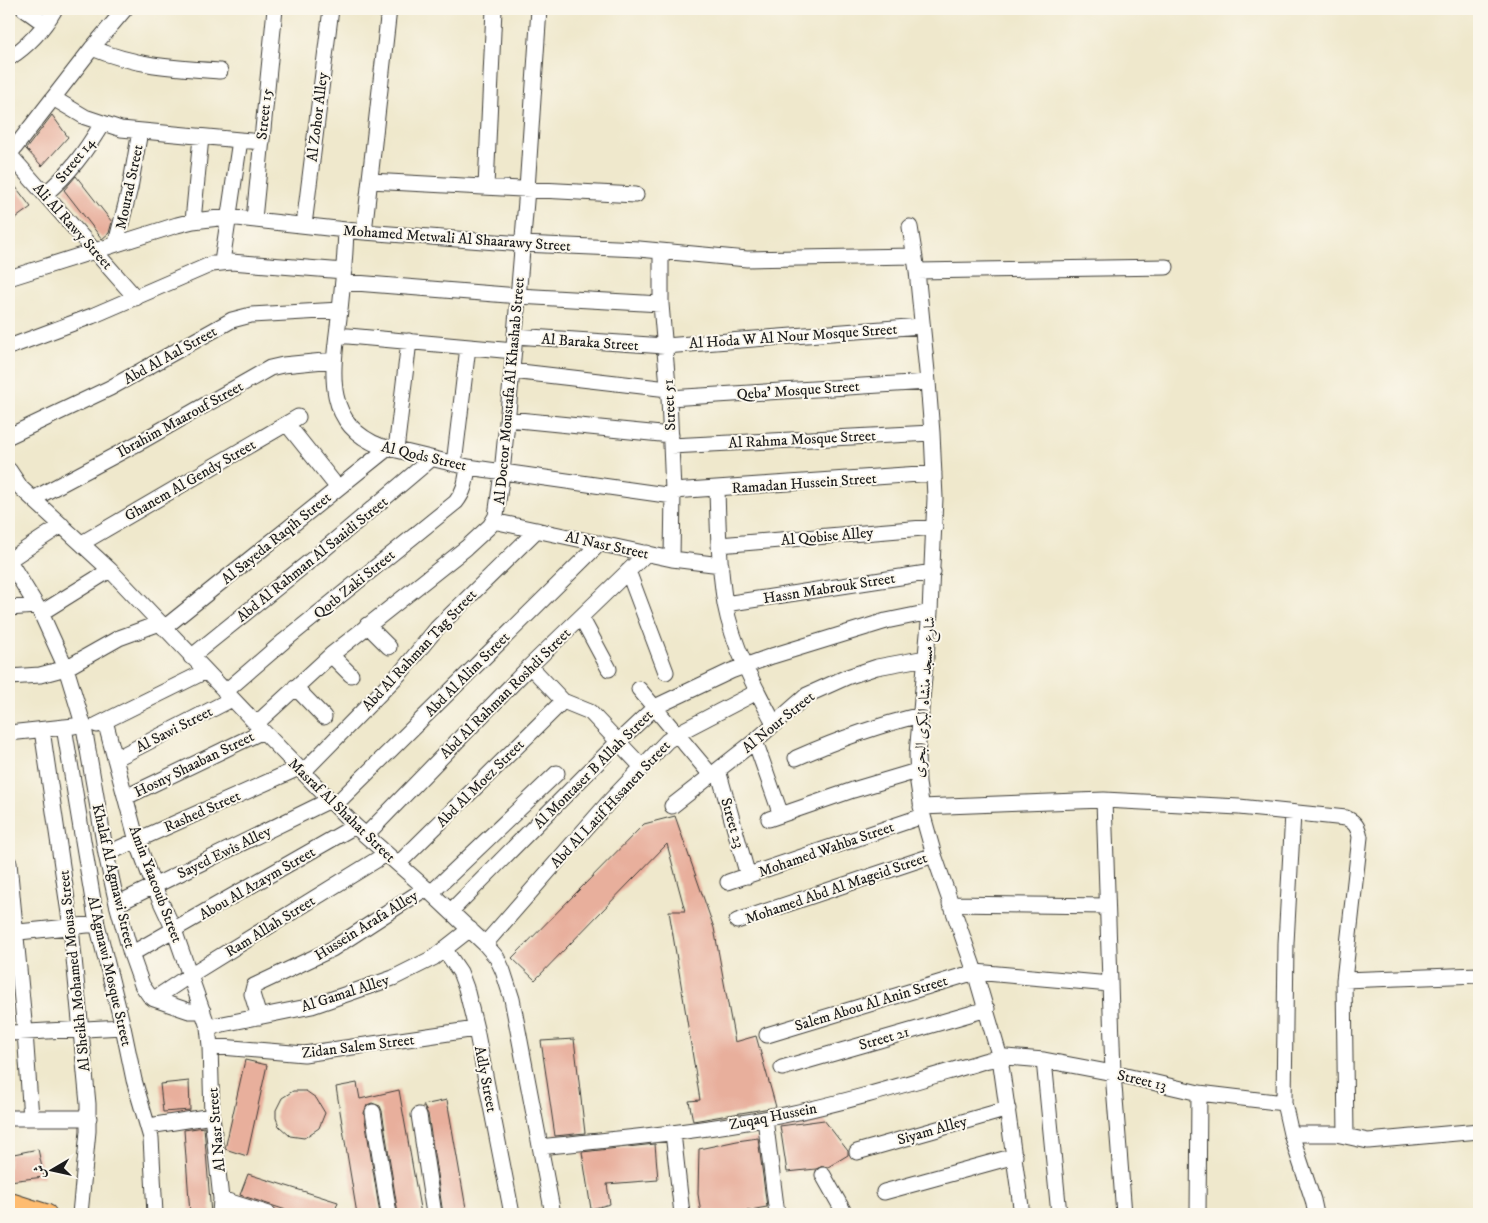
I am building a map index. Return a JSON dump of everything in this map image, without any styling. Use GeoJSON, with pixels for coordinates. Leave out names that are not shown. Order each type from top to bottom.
{"type":"FeatureCollection","features":[{"type":"Feature","properties":{"kind":"main road"},"geometry":{"type":"LineString","coordinates":[[9,1202],[48,1214]]}},
{"type":"Feature","properties":{"kind":"street"},"geometry":{"type":"LineString","coordinates":[[24,9],[45,24]]}},
{"type":"Feature","properties":{"kind":"street"},"geometry":{"type":"LineString","coordinates":[[9,58],[27,44],[45,24],[55,9]]}},
{"type":"Feature","properties":{"kind":"street"},"geometry":{"type":"LineString","coordinates":[[9,154],[125,9]]}},
{"type":"Feature","properties":{"kind":"street","name":"Street 15"},"geometry":{"type":"LineString","coordinates":[[254,219],[276,9]]}},
{"type":"Feature","properties":{"kind":"street","name":"Al Zohor Alley"},"geometry":{"type":"LineString","coordinates":[[304,225],[331,9]]}},
{"type":"Feature","properties":{"kind":"street"},"geometry":{"type":"LineString","coordinates":[[364,232],[389,9]]}},
{"type":"Feature","properties":{"kind":"street"},"geometry":{"type":"LineString","coordinates":[[486,187],[494,9]]}},
{"type":"Feature","properties":{"kind":"street","name":"Al Doctor Moustafa Al Khashab Street"},"geometry":{"type":"LineString","coordinates":[[259,728],[294,687],[367,625],[446,565],[486,529],[493,521],[498,510],[508,419],[527,189],[539,9]]}},
{"type":"Feature","properties":{"kind":"street"},"geometry":{"type":"LineString","coordinates":[[92,48],[116,58],[137,63],[220,71]]}},
{"type":"Feature","properties":{"kind":"street"},"geometry":{"type":"LineString","coordinates":[[53,98],[68,109],[102,124],[121,129],[262,142]]}},
{"type":"Feature","properties":{"kind":"street","name":"Street 14"},"geometry":{"type":"LineString","coordinates":[[45,194],[62,180],[77,163],[102,124]]}},
{"type":"Feature","properties":{"kind":"street","name":"Mourad Street"},"geometry":{"type":"LineString","coordinates":[[116,243],[130,188],[140,132]]}},
{"type":"Feature","properties":{"kind":"street"},"geometry":{"type":"LineString","coordinates":[[193,221],[201,137]]}},
{"type":"Feature","properties":{"kind":"street"},"geometry":{"type":"LineString","coordinates":[[222,262],[240,140]]}},
{"type":"Feature","properties":{"kind":"street","name":"Ali Al Rawy Street"},"geometry":{"type":"LineString","coordinates":[[9,154],[136,298]]}},
{"type":"Feature","properties":{"kind":"street"},"geometry":{"type":"LineString","coordinates":[[370,181],[636,195]]}},
{"type":"Feature","properties":{"kind":"street","name":"Mohamed Metwali Al Shaarawy Street"},"geometry":{"type":"LineString","coordinates":[[9,278],[95,252],[116,243],[193,221],[228,217],[364,232],[747,259],[1166,268]]}},
{"type":"Feature","properties":{"kind":"street","name":"شارع مسجد منشاه البكرى البحرى"},"geometry":{"type":"LineString","coordinates":[[910,227],[928,382],[934,473],[933,572],[917,770],[922,812],[934,855],[975,972],[1000,1058],[1022,1214]]}},
{"type":"Feature","properties":{"kind":"street","name":"Al Qods Street"},"geometry":{"type":"LineString","coordinates":[[346,230],[334,360],[336,398],[347,424],[357,434],[368,442],[431,460],[502,473],[673,494]]}},
{"type":"Feature","properties":{"kind":"street","name":"Street 51"},"geometry":{"type":"LineString","coordinates":[[661,252],[661,304],[669,393],[673,494],[672,559]]}},
{"type":"Feature","properties":{"kind":"street"},"geometry":{"type":"LineString","coordinates":[[9,347],[48,334],[136,298],[204,266],[222,262],[518,296],[661,304]]}},
{"type":"Feature","properties":{"kind":"street","name":"Abd Al Aal Street"},"geometry":{"type":"LineString","coordinates":[[9,436],[110,388],[232,320],[251,315],[340,310]]}},
{"type":"Feature","properties":{"kind":"street","name":"Al Hoda W Al Nour Mosque Street"},"geometry":{"type":"LineString","coordinates":[[665,346],[921,326]]}},
{"type":"Feature","properties":{"kind":"street","name":"Al Baraka Street"},"geometry":{"type":"LineString","coordinates":[[337,334],[468,347],[514,344],[665,346]]}},
{"type":"Feature","properties":{"kind":"street"},"geometry":{"type":"LineString","coordinates":[[392,449],[409,341]]}},
{"type":"Feature","properties":{"kind":"street","name":"Qotb Zaki Street"},"geometry":{"type":"LineString","coordinates":[[228,696],[284,641],[456,502],[462,495],[465,486],[461,465],[468,347]]}},
{"type":"Feature","properties":{"kind":"street","name":"Ibrahim Maarouf Street"},"geometry":{"type":"LineString","coordinates":[[33,499],[142,441],[270,368],[334,360]]}},
{"type":"Feature","properties":{"kind":"street","name":"Qeba' Mosque Street"},"geometry":{"type":"LineString","coordinates":[[512,371],[669,393],[928,382]]}},
{"type":"Feature","properties":{"kind":"street","name":"Al Rahma Mosque Street"},"geometry":{"type":"LineString","coordinates":[[508,419],[671,441],[932,433]]}},
{"type":"Feature","properties":{"kind":"street","name":"Ghanem Al Gendy Street"},"geometry":{"type":"LineString","coordinates":[[82,543],[292,420],[338,488]]}},
{"type":"Feature","properties":{"kind":"street","name":"Al Sayeda Raqih Street"},"geometry":{"type":"LineString","coordinates":[[9,677],[40,675],[66,668],[119,638],[162,625],[338,488],[392,449]]}},
{"type":"Feature","properties":{"kind":"street","name":"Abd Al Rahman Al Saaidi Street"},"geometry":{"type":"LineString","coordinates":[[191,657],[316,557],[431,460]]}},
{"type":"Feature","properties":{"kind":"street","name":"Masraf Al Shahat Street"},"geometry":{"type":"LineString","coordinates":[[9,470],[21,488],[110,570],[259,728],[361,830],[470,929],[496,958],[508,985],[553,1214]]}},
{"type":"Feature","properties":{"kind":"street","name":"Ramadan Hussein Street"},"geometry":{"type":"LineString","coordinates":[[673,494],[934,473]]}},
{"type":"Feature","properties":{"kind":"street"},"geometry":{"type":"LineString","coordinates":[[717,489],[719,545],[726,604],[745,666],[756,692],[774,723]]}},
{"type":"Feature","properties":{"kind":"street","name":"Al Nasr Street"},"geometry":{"type":"LineString","coordinates":[[493,521],[672,559],[721,565]]}},
{"type":"Feature","properties":{"kind":"street"},"geometry":{"type":"LineString","coordinates":[[9,560],[62,525]]}},
{"type":"Feature","properties":{"kind":"street","name":"Al Qobise Alley"},"geometry":{"type":"LineString","coordinates":[[719,545],[934,528]]}},
{"type":"Feature","properties":{"kind":"street","name":"Abd Al Rahman Tag Street"},"geometry":{"type":"LineString","coordinates":[[301,770],[402,671],[437,628],[537,530]]}},
{"type":"Feature","properties":{"kind":"street","name":"Abd Al Alim Street"},"geometry":{"type":"LineString","coordinates":[[333,802],[600,543]]}},
{"type":"Feature","properties":{"kind":"street","name":"Abd Al Rahman Roshdi Street"},"geometry":{"type":"LineString","coordinates":[[361,830],[647,553]]}},
{"type":"Feature","properties":{"kind":"street","name":"Khalaf Al Agmawi Street"},"geometry":{"type":"LineString","coordinates":[[9,560],[39,610],[66,668],[84,727],[106,854],[117,904],[142,985],[154,999]]}},
{"type":"Feature","properties":{"kind":"street"},"geometry":{"type":"LineString","coordinates":[[9,608],[39,610],[110,570]]}},
{"type":"Feature","properties":{"kind":"street"},"geometry":{"type":"LineString","coordinates":[[628,571],[666,672]]}},
{"type":"Feature","properties":{"kind":"street","name":"Hassn Mabrouk Street"},"geometry":{"type":"LineString","coordinates":[[726,604],[933,572]]}},
{"type":"Feature","properties":{"kind":"street","name":"Al Montaser B Allah Street"},"geometry":{"type":"LineString","coordinates":[[451,912],[618,742],[655,708],[745,666],[772,656],[886,621],[930,612]]}},
{"type":"Feature","properties":{"kind":"street"},"geometry":{"type":"LineString","coordinates":[[581,617],[609,669]]}},
{"type":"Feature","properties":{"kind":"street"},"geometry":{"type":"LineString","coordinates":[[367,625],[388,647]]}},
{"type":"Feature","properties":{"kind":"street"},"geometry":{"type":"LineString","coordinates":[[331,655],[351,675]]}},
{"type":"Feature","properties":{"kind":"street","name":"Al Nour Street"},"geometry":{"type":"LineString","coordinates":[[672,806],[755,740],[807,695],[826,685],[877,668],[926,658]]}},
{"type":"Feature","properties":{"kind":"street"},"geometry":{"type":"LineString","coordinates":[[530,666],[563,701],[590,712],[642,768]]}},
{"type":"Feature","properties":{"kind":"street"},"geometry":{"type":"LineString","coordinates":[[9,733],[93,726],[206,671]]}},
{"type":"Feature","properties":{"kind":"street"},"geometry":{"type":"LineString","coordinates":[[294,687],[324,716]]}},
{"type":"Feature","properties":{"kind":"street"},"geometry":{"type":"LineString","coordinates":[[639,689],[677,734],[714,772]]}},
{"type":"Feature","properties":{"kind":"street","name":"Abd Al Latif Hssanen Street"},"geometry":{"type":"LineString","coordinates":[[485,944],[608,803],[667,741],[756,692]]}},
{"type":"Feature","properties":{"kind":"street","name":"Al Sawi Street"},"geometry":{"type":"LineString","coordinates":[[115,759],[228,696]]}},
{"type":"Feature","properties":{"kind":"street","name":"Abd Al Moez Street"},"geometry":{"type":"LineString","coordinates":[[392,859],[563,701]]}},
{"type":"Feature","properties":{"kind":"street"},"geometry":{"type":"LineString","coordinates":[[796,758],[862,732],[921,715]]}},
{"type":"Feature","properties":{"kind":"street","name":"Amin Yaacoub Street"},"geometry":{"type":"LineString","coordinates":[[105,721],[137,841],[154,887],[174,930],[203,1011],[208,1027],[210,1046]]}},
{"type":"Feature","properties":{"kind":"street","name":"Al Agmawi Mosque Street"},"geometry":{"type":"LineString","coordinates":[[64,727],[97,924],[123,1027],[134,1080],[149,1126],[153,1153],[155,1214]]}},
{"type":"Feature","properties":{"kind":"street","name":"Hosny Shaaban Street"},"geometry":{"type":"LineString","coordinates":[[126,798],[259,728]]}},
{"type":"Feature","properties":{"kind":"street","name":"Al Sheikh Mohamed Mousa Street"},"geometry":{"type":"LineString","coordinates":[[42,730],[71,926],[89,1118],[80,1214]]}},
{"type":"Feature","properties":{"kind":"street"},"geometry":{"type":"LineString","coordinates":[[755,740],[775,817],[917,770]]}},
{"type":"Feature","properties":{"kind":"street","name":"Rashed Street"},"geometry":{"type":"LineString","coordinates":[[106,854],[301,770]]}},
{"type":"Feature","properties":{"kind":"street","name":"Street 23"},"geometry":{"type":"LineString","coordinates":[[714,772],[748,876]]}},
{"type":"Feature","properties":{"kind":"street"},"geometry":{"type":"LineString","coordinates":[[428,890],[557,773]]}},
{"type":"Feature","properties":{"kind":"street"},"geometry":{"type":"LineString","coordinates":[[1104,800],[1113,1073],[1124,1214]]}},
{"type":"Feature","properties":{"kind":"street","name":"Mohamed Wahba Street"},"geometry":{"type":"LineString","coordinates":[[728,882],[922,812],[1104,800],[1239,807],[1346,818],[1358,828],[1360,837],[1344,980]]}},
{"type":"Feature","properties":{"kind":"street","name":"Sayed Ewis Alley"},"geometry":{"type":"LineString","coordinates":[[117,904],[333,802]]}},
{"type":"Feature","properties":{"kind":"street"},"geometry":{"type":"LineString","coordinates":[[1293,812],[1286,943],[1284,1103],[1291,1134],[1316,1214]]}},
{"type":"Feature","properties":{"kind":"street","name":"Abou Al Azaym Street"},"geometry":{"type":"LineString","coordinates":[[131,954],[361,830]]}},
{"type":"Feature","properties":{"kind":"street","name":"Mohamed Abd Al Mageid Street"},"geometry":{"type":"LineString","coordinates":[[737,922],[934,855]]}},
{"type":"Feature","properties":{"kind":"street","name":"Ram Allah Street"},"geometry":{"type":"LineString","coordinates":[[154,999],[190,975],[392,859]]}},
{"type":"Feature","properties":{"kind":"street"},"geometry":{"type":"LineString","coordinates":[[9,863],[12,932],[25,1032],[32,1118]]}},
{"type":"Feature","properties":{"kind":"street","name":"Hussein Arafa Alley"},"geometry":{"type":"LineString","coordinates":[[259,1017],[252,994],[254,986],[332,949],[428,890]]}},
{"type":"Feature","properties":{"kind":"street"},"geometry":{"type":"LineString","coordinates":[[950,904],[1107,906]]}},
{"type":"Feature","properties":{"kind":"street"},"geometry":{"type":"LineString","coordinates":[[12,932],[97,924]]}},
{"type":"Feature","properties":{"kind":"street","name":"Al Gamal Alley"},"geometry":{"type":"LineString","coordinates":[[208,1027],[312,1006],[393,978],[419,966],[445,950],[470,929]]}},
{"type":"Feature","properties":{"kind":"street","name":"Adly Street"},"geometry":{"type":"LineString","coordinates":[[445,950],[463,980],[476,1029],[512,1214]]}},
{"type":"Feature","properties":{"kind":"street"},"geometry":{"type":"LineString","coordinates":[[975,972],[1110,984]]}},
{"type":"Feature","properties":{"kind":"street","name":"Salem Abou Al Anin Street"},"geometry":{"type":"LineString","coordinates":[[767,1035],[975,972]]}},
{"type":"Feature","properties":{"kind":"street"},"geometry":{"type":"LineString","coordinates":[[1346,1136],[1344,980],[1479,975]]}},
{"type":"Feature","properties":{"kind":"street"},"geometry":{"type":"LineString","coordinates":[[154,999],[189,1011],[203,1011]]}},
{"type":"Feature","properties":{"kind":"street","name":"Street 21"},"geometry":{"type":"LineString","coordinates":[[782,1068],[987,1009]]}},
{"type":"Feature","properties":{"kind":"street"},"geometry":{"type":"LineString","coordinates":[[9,1033],[123,1027]]}},
{"type":"Feature","properties":{"kind":"street","name":"Zidan Salem Street"},"geometry":{"type":"LineString","coordinates":[[210,1046],[304,1054],[476,1029]]}},
{"type":"Feature","properties":{"kind":"street","name":"Al Nasr Street"},"geometry":{"type":"LineString","coordinates":[[210,1046],[212,1116],[222,1199],[220,1214]]}},
{"type":"Feature","properties":{"kind":"street","name":"Street 13"},"geometry":{"type":"LineString","coordinates":[[1000,1058],[1044,1060],[1113,1073],[1199,1093],[1284,1103]]}},
{"type":"Feature","properties":{"kind":"street","name":"Zuqaq Hussein"},"geometry":{"type":"LineString","coordinates":[[541,1147],[673,1133],[765,1119],[838,1102],[1000,1058]]}},
{"type":"Feature","properties":{"kind":"street"},"geometry":{"type":"LineString","coordinates":[[1044,1060],[1059,1214]]}},
{"type":"Feature","properties":{"kind":"street"},"geometry":{"type":"LineString","coordinates":[[1198,1214],[1199,1093]]}},
{"type":"Feature","properties":{"kind":"street","name":"Siyam Alley"},"geometry":{"type":"LineString","coordinates":[[857,1152],[1008,1109]]}},
{"type":"Feature","properties":{"kind":"street"},"geometry":{"type":"LineString","coordinates":[[373,1112],[389,1214]]}},
{"type":"Feature","properties":{"kind":"street"},"geometry":{"type":"LineString","coordinates":[[419,1115],[434,1214]]}},
{"type":"Feature","properties":{"kind":"street"},"geometry":{"type":"LineString","coordinates":[[149,1126],[212,1116]]}},
{"type":"Feature","properties":{"kind":"street"},"geometry":{"type":"LineString","coordinates":[[9,1118],[89,1118]]}},
{"type":"Feature","properties":{"kind":"street"},"geometry":{"type":"LineString","coordinates":[[765,1119],[777,1214]]}},
{"type":"Feature","properties":{"kind":"street"},"geometry":{"type":"LineString","coordinates":[[1291,1134],[1336,1134],[1368,1141],[1479,1131]]}},
{"type":"Feature","properties":{"kind":"street"},"geometry":{"type":"LineString","coordinates":[[673,1133],[682,1214]]}},
{"type":"Feature","properties":{"kind":"street"},"geometry":{"type":"LineString","coordinates":[[884,1192],[1014,1156]]}},
{"type":"Feature","properties":{"kind":"street"},"geometry":{"type":"LineString","coordinates":[[823,1175],[845,1214]]}},
{"type":"Feature","properties":{"kind":"street"},"geometry":{"type":"LineString","coordinates":[[222,1199],[268,1214]]}},
{"type":"Feature","properties":{"kind":"building"},"geometry":{"type":"Polygon","coordinates":[[[52,115],[68,137],[42,166],[26,149],[52,115]]]}},
{"type":"Feature","properties":{"kind":"building"},"geometry":{"type":"Polygon","coordinates":[[[76,176],[112,222],[109,233],[102,239],[64,190],[76,176]]]}},
{"type":"Feature","properties":{"kind":"building"},"geometry":{"type":"Polygon","coordinates":[[[9,178],[31,207],[9,223],[9,178]]]}},
{"type":"Feature","properties":{"kind":"building"},"geometry":{"type":"Polygon","coordinates":[[[675,816],[714,928],[735,1042],[756,1036],[776,1107],[693,1121],[689,1101],[700,1100],[669,911],[685,911],[667,844],[535,980],[512,958],[644,824],[675,816]]]}},
{"type":"Feature","properties":{"kind":"building"},"geometry":{"type":"Polygon","coordinates":[[[574,1039],[585,1133],[555,1136],[541,1041],[574,1039]]]}},
{"type":"Feature","properties":{"kind":"building"},"geometry":{"type":"Polygon","coordinates":[[[245,1060],[267,1065],[247,1156],[225,1149],[245,1060]]]}},
{"type":"Feature","properties":{"kind":"building"},"geometry":{"type":"Polygon","coordinates":[[[189,1081],[190,1110],[163,1112],[160,1084],[189,1081]]]}},
{"type":"Feature","properties":{"kind":"building"},"geometry":{"type":"Polygon","coordinates":[[[357,1083],[360,1099],[399,1090],[421,1214],[398,1214],[382,1111],[380,1106],[372,1103],[367,1105],[364,1113],[380,1214],[357,1214],[336,1087],[357,1083]]]}},
{"type":"Feature","properties":{"kind":"building"},"geometry":{"type":"Polygon","coordinates":[[[293,1091],[306,1091],[316,1098],[325,1113],[319,1128],[304,1138],[290,1136],[279,1126],[276,1118],[276,1110],[282,1098],[293,1091]]]}},
{"type":"Feature","properties":{"kind":"building"},"geometry":{"type":"Polygon","coordinates":[[[447,1100],[467,1214],[443,1214],[428,1114],[423,1105],[447,1100]]]}},
{"type":"Feature","properties":{"kind":"building"},"geometry":{"type":"Polygon","coordinates":[[[824,1120],[848,1151],[848,1155],[828,1167],[823,1166],[816,1169],[787,1172],[780,1126],[824,1120]]]}},
{"type":"Feature","properties":{"kind":"building"},"geometry":{"type":"Polygon","coordinates":[[[204,1127],[211,1214],[190,1214],[184,1130],[204,1127]]]}},
{"type":"Feature","properties":{"kind":"building"},"geometry":{"type":"Polygon","coordinates":[[[758,1138],[767,1207],[727,1214],[701,1214],[698,1194],[699,1149],[758,1138]]]}},
{"type":"Feature","properties":{"kind":"building"},"geometry":{"type":"Polygon","coordinates":[[[655,1144],[658,1180],[607,1184],[610,1204],[591,1209],[582,1152],[655,1144]]]}},
{"type":"Feature","properties":{"kind":"building"},"geometry":{"type":"Polygon","coordinates":[[[38,1149],[44,1177],[9,1181],[9,1155],[38,1149]]]}},
{"type":"Feature","properties":{"kind":"building"},"geometry":{"type":"Polygon","coordinates":[[[248,1174],[338,1202],[334,1214],[298,1214],[240,1195],[248,1174]]]}}]}
